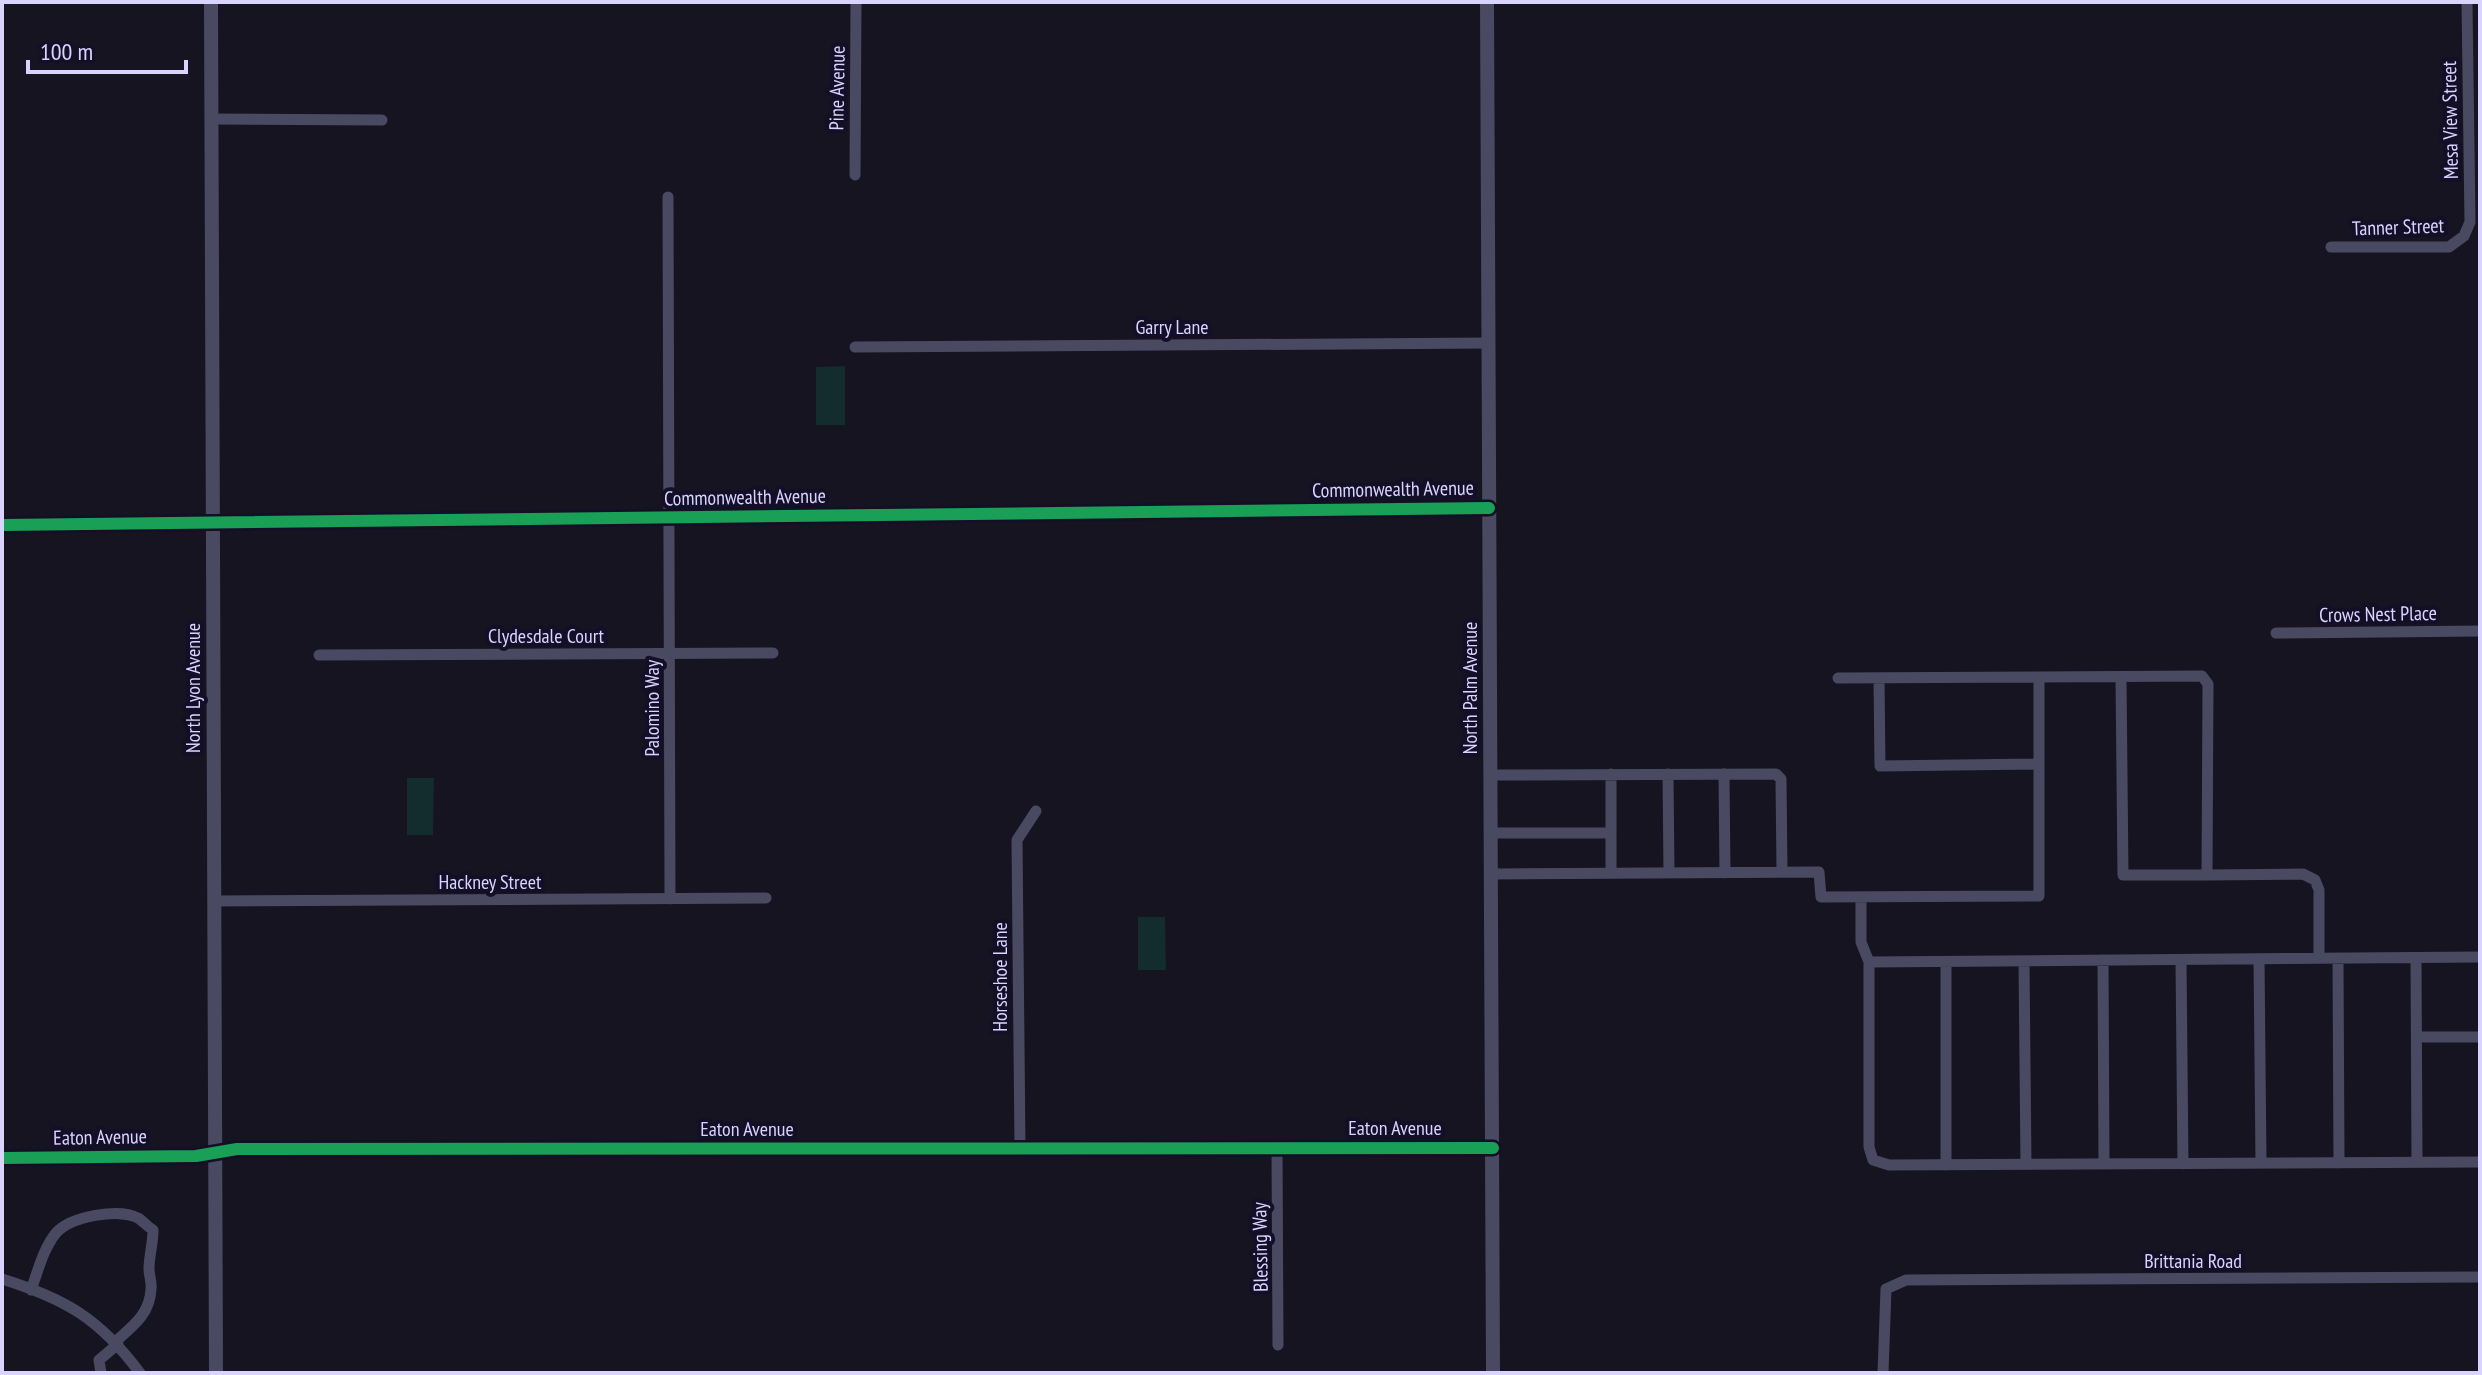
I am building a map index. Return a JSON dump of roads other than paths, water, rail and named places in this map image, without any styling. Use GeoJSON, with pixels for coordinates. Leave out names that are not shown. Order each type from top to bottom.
{"type":"FeatureCollection","features":[{"type":"Feature","properties":{"kind":"street","name":"North Lyon Avenue"},"geometry":{"type":"LineString","coordinates":[[211,2],[216,1373]]}},
{"type":"Feature","properties":{"kind":"street","name":"Pine Avenue"},"geometry":{"type":"LineString","coordinates":[[855,175],[856,2]]}},
{"type":"Feature","properties":{"kind":"street","name":"North Palm Avenue"},"geometry":{"type":"LineString","coordinates":[[1487,2],[1493,1373]]}},
{"type":"Feature","properties":{"kind":"street","name":"Mesa View Street"},"geometry":{"type":"LineString","coordinates":[[2464,236],[2470,222],[2467,2]]}},
{"type":"Feature","properties":{"kind":"street"},"geometry":{"type":"LineString","coordinates":[[211,119],[382,120]]}},
{"type":"Feature","properties":{"kind":"street","name":"Palomino Way"},"geometry":{"type":"LineString","coordinates":[[668,197],[670,899]]}},
{"type":"Feature","properties":{"kind":"street","name":"Tanner Street"},"geometry":{"type":"LineString","coordinates":[[2331,247],[2449,247],[2464,236]]}},
{"type":"Feature","properties":{"kind":"street","name":"Garry Lane"},"geometry":{"type":"LineString","coordinates":[[855,347],[1489,343]]}},
{"type":"Feature","properties":{"kind":"street","name":"Commonwealth Avenue"},"geometry":{"type":"LineString","coordinates":[[2,525],[1489,508]]}},
{"type":"Feature","properties":{"kind":"street","name":"Crows Nest Place"},"geometry":{"type":"LineString","coordinates":[[2276,633],[2480,631]]}},
{"type":"Feature","properties":{"kind":"street","name":"Clydesdale Court"},"geometry":{"type":"LineString","coordinates":[[319,655],[773,653]]}},
{"type":"Feature","properties":{"kind":"street"},"geometry":{"type":"LineString","coordinates":[[1838,678],[2202,676],[2208,684],[2207,875]]}},
{"type":"Feature","properties":{"kind":"street"},"geometry":{"type":"LineString","coordinates":[[1492,874],[1819,872],[1821,897],[2039,896],[2039,677]]}},
{"type":"Feature","properties":{"kind":"street"},"geometry":{"type":"LineString","coordinates":[[2121,677],[2123,875],[2303,874],[2315,880],[2319,890],[2319,958]]}},
{"type":"Feature","properties":{"kind":"street"},"geometry":{"type":"LineString","coordinates":[[1879,678],[1880,766],[2039,764]]}},
{"type":"Feature","properties":{"kind":"street"},"geometry":{"type":"LineString","coordinates":[[1611,774],[1611,873]]}},
{"type":"Feature","properties":{"kind":"street"},"geometry":{"type":"LineString","coordinates":[[1668,774],[1669,873]]}},
{"type":"Feature","properties":{"kind":"street"},"geometry":{"type":"LineString","coordinates":[[1724,774],[1725,873]]}},
{"type":"Feature","properties":{"kind":"street"},"geometry":{"type":"LineString","coordinates":[[1491,775],[1776,774],[1781,779],[1782,872]]}},
{"type":"Feature","properties":{"kind":"street","name":"Horseshoe Lane"},"geometry":{"type":"LineString","coordinates":[[1020,1148],[1017,840],[1036,811]]}},
{"type":"Feature","properties":{"kind":"street"},"geometry":{"type":"LineString","coordinates":[[1491,833],[1611,833]]}},
{"type":"Feature","properties":{"kind":"street"},"geometry":{"type":"LineString","coordinates":[[1861,897],[1861,942],[1869,962],[1869,1147],[1873,1160],[1889,1165],[2480,1162]]}},
{"type":"Feature","properties":{"kind":"street","name":"Hackney Street"},"geometry":{"type":"LineString","coordinates":[[214,901],[766,898]]}},
{"type":"Feature","properties":{"kind":"street"},"geometry":{"type":"LineString","coordinates":[[1869,962],[2480,957]]}},
{"type":"Feature","properties":{"kind":"street"},"geometry":{"type":"LineString","coordinates":[[2338,958],[2339,1163]]}},
{"type":"Feature","properties":{"kind":"street"},"geometry":{"type":"LineString","coordinates":[[2416,958],[2417,1162]]}},
{"type":"Feature","properties":{"kind":"street"},"geometry":{"type":"LineString","coordinates":[[2259,959],[2261,1163]]}},
{"type":"Feature","properties":{"kind":"street"},"geometry":{"type":"LineString","coordinates":[[2103,960],[2104,1164]]}},
{"type":"Feature","properties":{"kind":"street"},"geometry":{"type":"LineString","coordinates":[[2181,960],[2183,1164]]}},
{"type":"Feature","properties":{"kind":"street"},"geometry":{"type":"LineString","coordinates":[[2024,961],[2026,1164]]}},
{"type":"Feature","properties":{"kind":"street"},"geometry":{"type":"LineString","coordinates":[[1946,962],[1946,1165]]}},
{"type":"Feature","properties":{"kind":"street"},"geometry":{"type":"LineString","coordinates":[[2417,1037],[2480,1037]]}},
{"type":"Feature","properties":{"kind":"street","name":"Blessing Way"},"geometry":{"type":"LineString","coordinates":[[1277,1148],[1278,1345]]}},
{"type":"Feature","properties":{"kind":"street","name":"Eaton Avenue"},"geometry":{"type":"LineString","coordinates":[[2,1158],[215,1153],[237,1149],[1493,1148]]}},
{"type":"Feature","properties":{"kind":"street"},"geometry":{"type":"LineString","coordinates":[[31,1290],[47,1247],[58,1230],[76,1221],[101,1214],[121,1213],[139,1219],[153,1230],[148,1306],[141,1319],[99,1360],[101,1373]]}},
{"type":"Feature","properties":{"kind":"street","name":"Brittania Road"},"geometry":{"type":"LineString","coordinates":[[1883,1373],[1886,1289],[1906,1280],[2480,1277]]}},
{"type":"Feature","properties":{"kind":"street"},"geometry":{"type":"LineString","coordinates":[[2,1279],[72,1306],[117,1343],[140,1373]]}}]}
